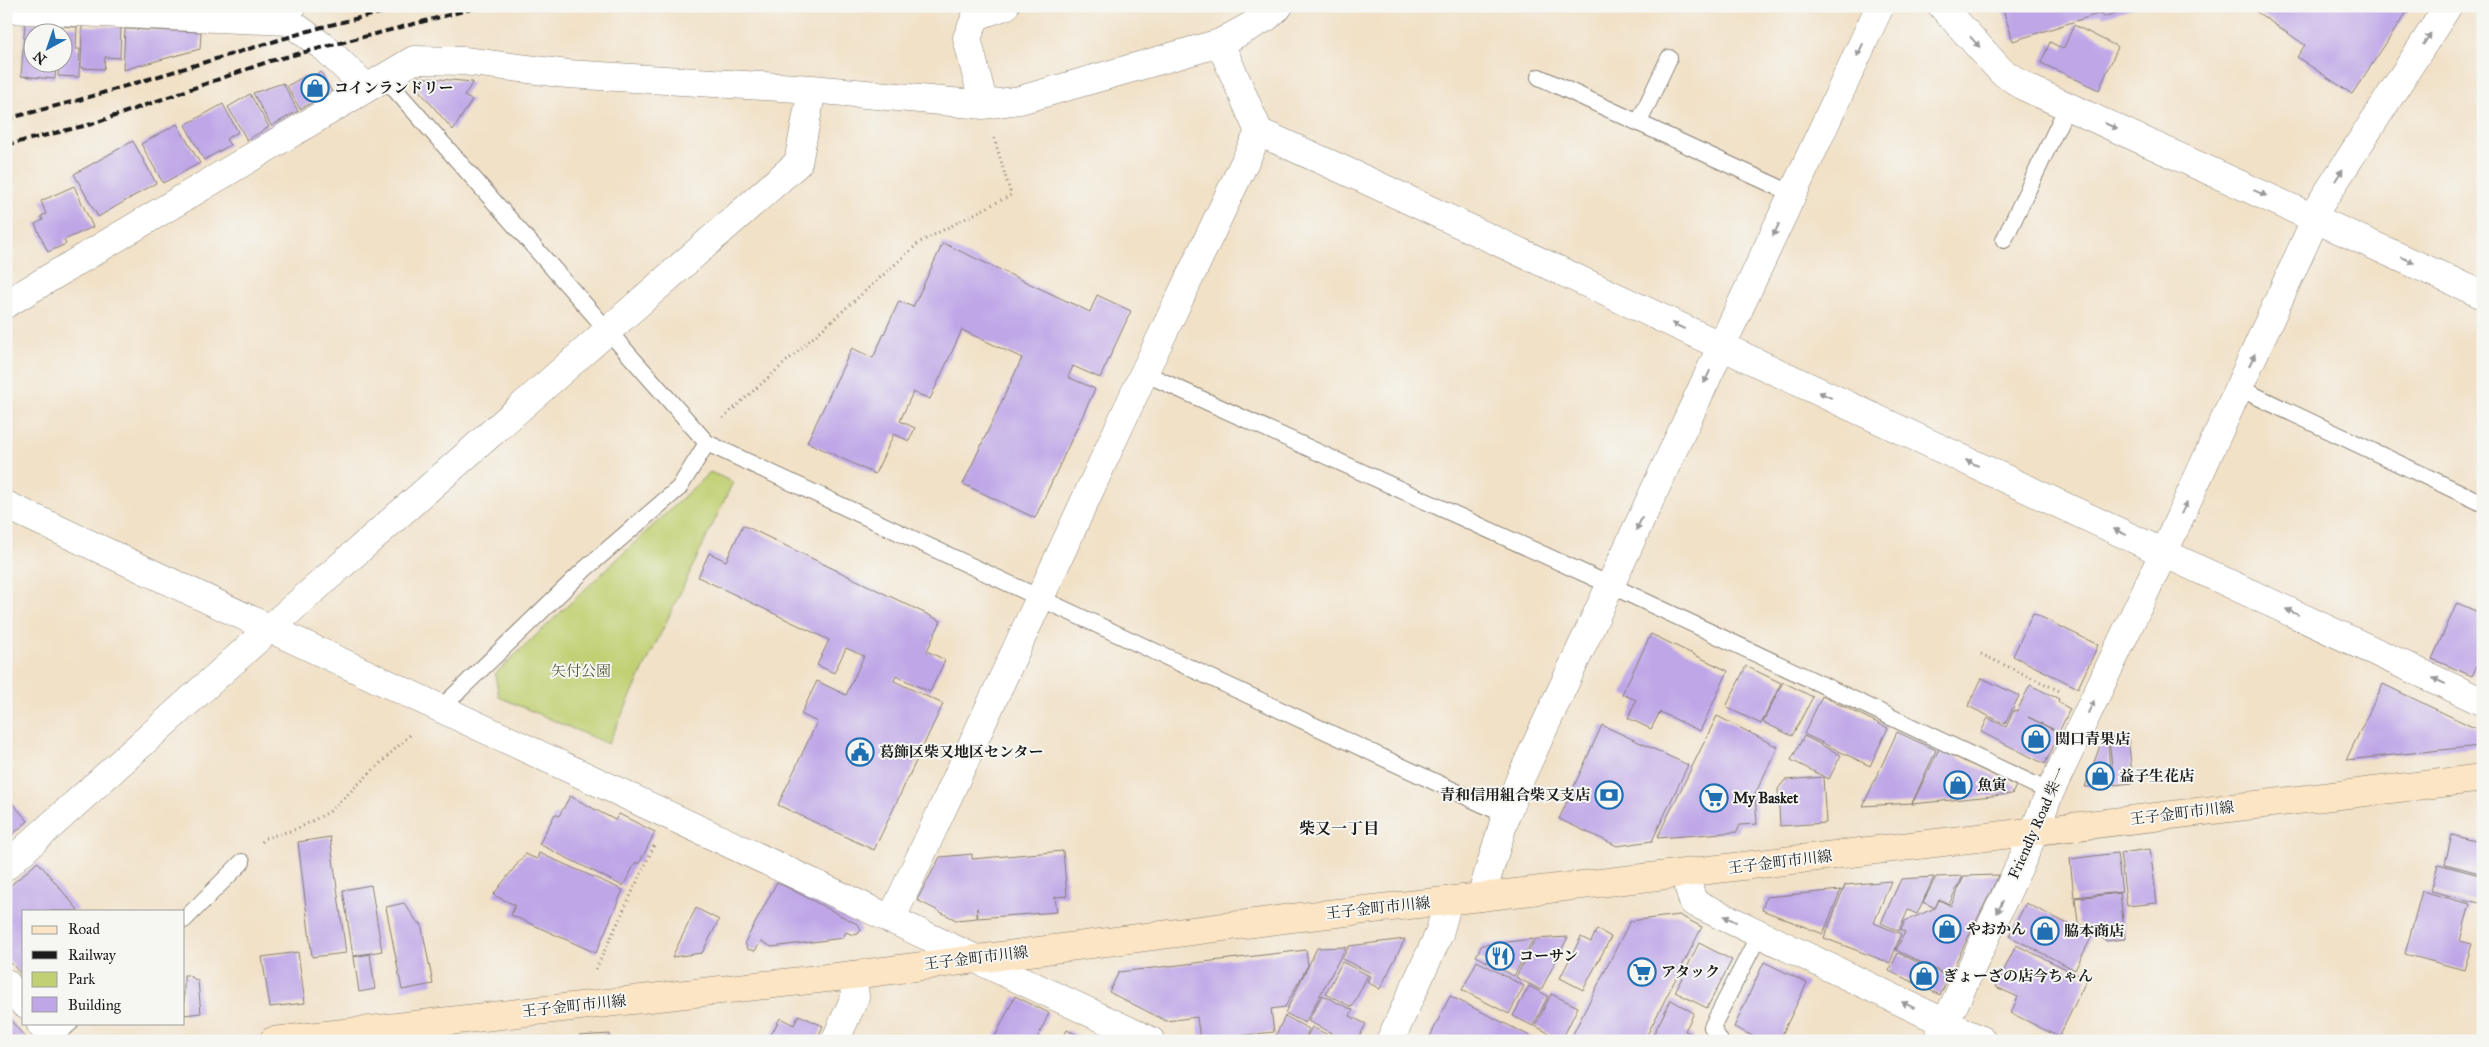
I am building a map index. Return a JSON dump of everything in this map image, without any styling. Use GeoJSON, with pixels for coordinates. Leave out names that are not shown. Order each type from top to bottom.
{"type":"FeatureCollection","features":[{"type":"Feature","properties":{"kind":"main road","name":"王子金町市川線"},"geometry":{"type":"LineString","coordinates":[[273,1041],[853,975],[972,958],[1292,918],[1481,898],[2483,778]]}},
{"type":"Feature","properties":{"kind":"street"},"geometry":{"type":"LineString","coordinates":[[984,105],[967,38],[976,16],[1006,6]]}},
{"type":"Feature","properties":{"kind":"street"},"geometry":{"type":"LineString","coordinates":[[6,304],[414,60],[448,60],[568,74],[812,89],[984,105],[1020,100],[1220,43],[1267,17],[1278,6]]}},
{"type":"Feature","properties":{"kind":"street"},"geometry":{"type":"LineString","coordinates":[[1481,898],[1506,815],[1610,585],[1880,6]]}},
{"type":"Feature","properties":{"kind":"street"},"geometry":{"type":"LineString","coordinates":[[1942,6],[2001,71],[2026,87],[2483,294]]}},
{"type":"Feature","properties":{"kind":"street","name":"Friendly Road 柴一"},"geometry":{"type":"LineString","coordinates":[[1941,1032],[2034,831],[2050,792],[2164,552],[2319,206],[2448,6]]}},
{"type":"Feature","properties":{"kind":"street"},"geometry":{"type":"LineString","coordinates":[[13,8],[290,14],[325,48],[376,82]]}},
{"type":"Feature","properties":{"kind":"street"},"geometry":{"type":"LineString","coordinates":[[1220,43],[1259,132],[1368,181],[2483,702]]}},
{"type":"Feature","properties":{"kind":"street"},"geometry":{"type":"LineString","coordinates":[[6,866],[269,629],[798,163],[812,89]]}},
{"type":"Feature","properties":{"kind":"street"},"geometry":{"type":"LineString","coordinates":[[891,920],[1144,373],[1259,132]]}},
{"type":"Feature","properties":{"kind":"street"},"geometry":{"type":"LineString","coordinates":[[6,505],[1151,1041]]}},
{"type":"Feature","properties":{"kind":"street"},"geometry":{"type":"LineString","coordinates":[[1685,874],[1693,902],[1760,934],[1941,1032],[1984,1041]]}},
{"type":"Feature","properties":{"kind":"street"},"geometry":{"type":"LineString","coordinates":[[1390,1041],[1439,934],[1448,901]]}},
{"type":"Feature","properties":{"kind":"street"},"geometry":{"type":"LineString","coordinates":[[834,1041],[855,997],[853,975]]}},
{"type":"Feature","properties":{"kind":"street"},"geometry":{"type":"LineString","coordinates":[[6,983],[22,1002]]}},
{"type":"Feature","properties":{"kind":"lane"},"geometry":{"type":"LineString","coordinates":[[1639,122],[1669,58]]}},
{"type":"Feature","properties":{"kind":"lane"},"geometry":{"type":"LineString","coordinates":[[1539,77],[1793,194]]}},
{"type":"Feature","properties":{"kind":"lane"},"geometry":{"type":"LineString","coordinates":[[376,82],[608,330],[707,443],[1506,815]]}},
{"type":"Feature","properties":{"kind":"lane"},"geometry":{"type":"LineString","coordinates":[[2004,240],[2067,106]]}},
{"type":"Feature","properties":{"kind":"lane"},"geometry":{"type":"LineString","coordinates":[[1144,373],[1610,585],[2050,792]]}},
{"type":"Feature","properties":{"kind":"lane"},"geometry":{"type":"LineString","coordinates":[[2239,388],[2480,502]]}},
{"type":"Feature","properties":{"kind":"lane"},"geometry":{"type":"LineString","coordinates":[[442,708],[584,569],[679,488],[707,443]]}},
{"type":"Feature","properties":{"kind":"lane"},"geometry":{"type":"LineString","coordinates":[[185,919],[242,862]]}},
{"type":"Feature","properties":{"kind":"lane"},"geometry":{"type":"LineString","coordinates":[[1720,1041],[1712,1027],[1760,934]]}},
{"type":"Feature","properties":{"kind":"path"},"geometry":{"type":"LineString","coordinates":[[707,443],[714,427],[920,242],[1011,195],[984,105]]}},
{"type":"Feature","properties":{"kind":"path"},"geometry":{"type":"LineString","coordinates":[[1981,654],[2092,706]]}},
{"type":"Feature","properties":{"kind":"path"},"geometry":{"type":"LineString","coordinates":[[242,862],[265,838],[297,829],[329,812],[442,708]]}},
{"type":"Feature","properties":{"kind":"path"},"geometry":{"type":"LineString","coordinates":[[594,974],[669,815]]}},
{"type":"Feature","properties":{"kind":"green space","name":"矢付公園"},"geometry":{"type":"Polygon","coordinates":[[[710,472],[733,482],[608,744],[499,697],[495,674],[710,472]]]}},
{"type":"Feature","properties":{"kind":"building"},"geometry":{"type":"Polygon","coordinates":[[[2002,6],[2135,7],[2103,17],[2101,13],[2013,41],[2002,6]]]}},
{"type":"Feature","properties":{"kind":"building"},"geometry":{"type":"Polygon","coordinates":[[[2248,6],[2411,6],[2352,94],[2297,57],[2305,45],[2248,6]]]}},
{"type":"Feature","properties":{"kind":"building"},"geometry":{"type":"Polygon","coordinates":[[[2074,25],[2118,47],[2099,90],[2041,63],[2050,42],[2063,49],[2074,25]]]}},
{"type":"Feature","properties":{"kind":"building"},"geometry":{"type":"Polygon","coordinates":[[[82,26],[121,27],[120,58],[105,57],[104,69],[81,68],[82,26]]]}},
{"type":"Feature","properties":{"kind":"building"},"geometry":{"type":"Polygon","coordinates":[[[72,27],[77,27],[76,49],[80,49],[79,77],[58,76],[58,72],[72,72],[72,27]]]}},
{"type":"Feature","properties":{"kind":"building"},"geometry":{"type":"Polygon","coordinates":[[[125,29],[201,32],[200,49],[123,70],[125,29]]]}},
{"type":"Feature","properties":{"kind":"building"},"geometry":{"type":"Polygon","coordinates":[[[22,63],[22,72],[55,72],[55,79],[21,76],[22,63]]]}},
{"type":"Feature","properties":{"kind":"building"},"geometry":{"type":"Polygon","coordinates":[[[321,72],[332,92],[300,109],[287,86],[305,76],[307,79],[321,72]]]}},
{"type":"Feature","properties":{"kind":"building"},"geometry":{"type":"Polygon","coordinates":[[[417,77],[473,82],[464,96],[472,100],[453,130],[417,88],[417,77]]]}},
{"type":"Feature","properties":{"kind":"building"},"geometry":{"type":"Polygon","coordinates":[[[283,83],[298,111],[271,126],[253,93],[283,83]]]}},
{"type":"Feature","properties":{"kind":"building"},"geometry":{"type":"Polygon","coordinates":[[[250,94],[269,127],[247,140],[228,107],[250,94]]]}},
{"type":"Feature","properties":{"kind":"building"},"geometry":{"type":"Polygon","coordinates":[[[223,104],[238,132],[226,139],[230,145],[204,160],[185,125],[223,104]]]}},
{"type":"Feature","properties":{"kind":"building"},"geometry":{"type":"Polygon","coordinates":[[[177,124],[200,163],[163,183],[141,144],[177,124]]]}},
{"type":"Feature","properties":{"kind":"building"},"geometry":{"type":"Polygon","coordinates":[[[133,141],[156,183],[98,217],[74,174],[133,141]]]}},
{"type":"Feature","properties":{"kind":"building"},"geometry":{"type":"Polygon","coordinates":[[[74,186],[93,227],[64,240],[66,244],[48,252],[35,224],[43,220],[41,216],[46,214],[41,201],[74,186]]]}},
{"type":"Feature","properties":{"kind":"building"},"geometry":{"type":"Polygon","coordinates":[[[943,243],[1090,312],[1097,295],[1131,311],[1100,378],[1073,366],[1068,377],[1095,389],[1035,518],[963,484],[1022,358],[962,330],[930,399],[913,392],[900,421],[915,428],[909,441],[894,434],[875,474],[807,442],[852,348],[873,358],[899,301],[913,307],[943,243]]]}},
{"type":"Feature","properties":{"kind":"building"},"geometry":{"type":"Polygon","coordinates":[[[743,525],[941,621],[927,651],[945,660],[930,692],[896,676],[894,681],[943,704],[874,850],[778,805],[817,722],[801,714],[817,681],[846,695],[864,656],[846,648],[834,673],[817,665],[829,640],[698,577],[709,553],[726,561],[743,525]]]}},
{"type":"Feature","properties":{"kind":"building"},"geometry":{"type":"Polygon","coordinates":[[[2457,603],[2483,614],[2483,653],[2472,676],[2432,659],[2457,603]]]}},
{"type":"Feature","properties":{"kind":"building"},"geometry":{"type":"Polygon","coordinates":[[[2033,613],[2098,645],[2078,688],[2013,656],[2033,613]]]}},
{"type":"Feature","properties":{"kind":"building"},"geometry":{"type":"Polygon","coordinates":[[[1651,634],[1728,671],[1700,731],[1660,712],[1651,729],[1628,718],[1636,700],[1622,694],[1651,634]]]}},
{"type":"Feature","properties":{"kind":"building"},"geometry":{"type":"Polygon","coordinates":[[[1746,666],[1781,683],[1761,724],[1726,707],[1746,666]]]}},
{"type":"Feature","properties":{"kind":"building"},"geometry":{"type":"Polygon","coordinates":[[[1982,678],[2019,696],[2005,724],[1968,706],[1982,678]]]}},
{"type":"Feature","properties":{"kind":"building"},"geometry":{"type":"Polygon","coordinates":[[[1783,682],[1813,697],[1792,736],[1763,722],[1783,682]]]}},
{"type":"Feature","properties":{"kind":"building"},"geometry":{"type":"Polygon","coordinates":[[[2383,684],[2483,732],[2479,746],[2346,760],[2383,684]]]}},
{"type":"Feature","properties":{"kind":"building"},"geometry":{"type":"Polygon","coordinates":[[[2030,685],[2059,699],[2058,702],[2070,709],[2059,732],[2028,717],[2060,733],[2045,764],[1981,732],[1988,718],[2006,727],[2014,710],[2017,711],[2030,685]]]}},
{"type":"Feature","properties":{"kind":"building"},"geometry":{"type":"Polygon","coordinates":[[[1822,696],[1888,728],[1870,766],[1804,734],[1822,696]]]}},
{"type":"Feature","properties":{"kind":"building"},"geometry":{"type":"Polygon","coordinates":[[[1717,716],[1778,747],[1755,794],[1757,824],[1740,825],[1737,832],[1657,838],[1717,716]]]}},
{"type":"Feature","properties":{"kind":"building"},"geometry":{"type":"Polygon","coordinates":[[[1602,725],[1688,765],[1652,841],[1617,846],[1559,819],[1602,725]]]}},
{"type":"Feature","properties":{"kind":"building"},"geometry":{"type":"Polygon","coordinates":[[[1897,732],[1936,750],[1912,803],[1863,806],[1897,732]]]}},
{"type":"Feature","properties":{"kind":"building"},"geometry":{"type":"Polygon","coordinates":[[[1804,736],[1841,755],[1829,779],[1791,760],[1804,736]]]}},
{"type":"Feature","properties":{"kind":"building"},"geometry":{"type":"Polygon","coordinates":[[[2128,736],[2133,783],[2114,785],[2109,738],[2128,736]]]}},
{"type":"Feature","properties":{"kind":"building"},"geometry":{"type":"Polygon","coordinates":[[[2101,743],[2108,743],[2111,785],[2085,787],[2101,743]]]}},
{"type":"Feature","properties":{"kind":"building"},"geometry":{"type":"Polygon","coordinates":[[[1939,749],[2016,786],[2012,794],[1912,804],[1939,749]]]}},
{"type":"Feature","properties":{"kind":"building"},"geometry":{"type":"Polygon","coordinates":[[[1823,777],[1826,823],[1780,826],[1778,789],[1785,780],[1823,777]]]}},
{"type":"Feature","properties":{"kind":"building"},"geometry":{"type":"Polygon","coordinates":[[[6,796],[28,821],[6,840],[6,796]]]}},
{"type":"Feature","properties":{"kind":"building"},"geometry":{"type":"Polygon","coordinates":[[[570,796],[615,820],[619,814],[655,832],[639,864],[636,862],[623,886],[539,844],[555,814],[559,816],[570,796]]]}},
{"type":"Feature","properties":{"kind":"building"},"geometry":{"type":"Polygon","coordinates":[[[2452,835],[2483,843],[2483,874],[2445,864],[2452,835]]]}},
{"type":"Feature","properties":{"kind":"building"},"geometry":{"type":"Polygon","coordinates":[[[330,837],[346,953],[312,957],[298,842],[330,837]]]}},
{"type":"Feature","properties":{"kind":"building"},"geometry":{"type":"Polygon","coordinates":[[[2150,849],[2157,903],[2127,906],[2120,853],[2150,849]]]}},
{"type":"Feature","properties":{"kind":"building"},"geometry":{"type":"Polygon","coordinates":[[[1063,851],[1067,896],[1055,897],[1057,912],[978,918],[977,908],[977,918],[956,920],[917,900],[940,857],[972,854],[972,859],[1063,851]]]}},
{"type":"Feature","properties":{"kind":"building"},"geometry":{"type":"Polygon","coordinates":[[[539,853],[623,890],[596,953],[511,915],[515,905],[493,895],[525,854],[537,859],[539,853]]]}},
{"type":"Feature","properties":{"kind":"building"},"geometry":{"type":"Polygon","coordinates":[[[2117,853],[2122,892],[2074,897],[2070,859],[2117,853]]]}},
{"type":"Feature","properties":{"kind":"building"},"geometry":{"type":"Polygon","coordinates":[[[38,862],[78,910],[22,910],[22,976],[6,957],[6,889],[38,862]]]}},
{"type":"Feature","properties":{"kind":"building"},"geometry":{"type":"Polygon","coordinates":[[[2438,864],[2483,876],[2483,904],[2431,891],[2438,864]]]}},
{"type":"Feature","properties":{"kind":"building"},"geometry":{"type":"Polygon","coordinates":[[[1999,875],[1949,976],[1896,950],[1905,932],[1901,930],[1905,921],[1935,908],[1939,900],[1951,906],[1964,876],[1999,875]]]}},
{"type":"Feature","properties":{"kind":"building"},"geometry":{"type":"Polygon","coordinates":[[[1963,876],[1949,904],[1939,899],[1935,908],[1923,902],[1936,877],[1963,876]]]}},
{"type":"Feature","properties":{"kind":"building"},"geometry":{"type":"Polygon","coordinates":[[[1934,877],[1917,914],[1908,910],[1899,931],[1881,923],[1901,879],[1934,877]]]}},
{"type":"Feature","properties":{"kind":"building"},"geometry":{"type":"Polygon","coordinates":[[[1891,881],[1874,923],[1901,934],[1890,963],[1824,938],[1845,885],[1891,881]]]}},
{"type":"Feature","properties":{"kind":"building"},"geometry":{"type":"Polygon","coordinates":[[[777,882],[859,925],[861,930],[858,934],[853,935],[846,932],[843,938],[772,947],[761,941],[755,951],[747,949],[745,942],[777,882]]]}},
{"type":"Feature","properties":{"kind":"building"},"geometry":{"type":"Polygon","coordinates":[[[371,885],[382,951],[353,956],[343,890],[371,885]]]}},
{"type":"Feature","properties":{"kind":"building"},"geometry":{"type":"Polygon","coordinates":[[[1841,890],[1823,934],[1762,910],[1766,897],[1841,890]]]}},
{"type":"Feature","properties":{"kind":"building"},"geometry":{"type":"Polygon","coordinates":[[[2422,891],[2470,904],[2460,941],[2472,944],[2464,970],[2405,954],[2422,891]]]}},
{"type":"Feature","properties":{"kind":"building"},"geometry":{"type":"Polygon","coordinates":[[[2120,893],[2125,939],[2106,941],[2078,922],[2075,898],[2120,893]]]}},
{"type":"Feature","properties":{"kind":"building"},"geometry":{"type":"Polygon","coordinates":[[[404,903],[418,923],[421,923],[433,984],[402,990],[386,907],[404,903]]]}},
{"type":"Feature","properties":{"kind":"building"},"geometry":{"type":"Polygon","coordinates":[[[2026,903],[2092,936],[2075,970],[2009,936],[2026,903]]]}},
{"type":"Feature","properties":{"kind":"building"},"geometry":{"type":"Polygon","coordinates":[[[696,908],[719,920],[702,953],[672,957],[696,908]]]}},
{"type":"Feature","properties":{"kind":"building"},"geometry":{"type":"Polygon","coordinates":[[[1679,915],[1702,927],[1644,1041],[1577,1041],[1571,1038],[1630,921],[1679,915]]]}},
{"type":"Feature","properties":{"kind":"building"},"geometry":{"type":"Polygon","coordinates":[[[1597,929],[1611,937],[1583,990],[1560,978],[1581,937],[1591,942],[1597,929]]]}},
{"type":"Feature","properties":{"kind":"building"},"geometry":{"type":"Polygon","coordinates":[[[1568,937],[1541,990],[1516,977],[1535,939],[1568,937]]]}},
{"type":"Feature","properties":{"kind":"building"},"geometry":{"type":"Polygon","coordinates":[[[1405,939],[1380,989],[1367,982],[1371,973],[1342,959],[1349,946],[1405,939]]]}},
{"type":"Feature","properties":{"kind":"building"},"geometry":{"type":"Polygon","coordinates":[[[1533,939],[1514,976],[1476,956],[1482,945],[1533,939]]]}},
{"type":"Feature","properties":{"kind":"building"},"geometry":{"type":"Polygon","coordinates":[[[1699,943],[1732,960],[1707,1008],[1675,992],[1699,943]]]}},
{"type":"Feature","properties":{"kind":"building"},"geometry":{"type":"Polygon","coordinates":[[[2016,945],[2087,979],[2059,1037],[2011,1013],[2018,997],[1996,987],[2016,945]]]}},
{"type":"Feature","properties":{"kind":"building"},"geometry":{"type":"Polygon","coordinates":[[[1346,947],[1305,1023],[1285,1013],[1317,948],[1346,947]]]}},
{"type":"Feature","properties":{"kind":"building"},"geometry":{"type":"Polygon","coordinates":[[[1306,950],[1308,965],[1285,1007],[1271,1009],[1274,1032],[1200,1040],[1197,1017],[1166,1021],[1109,992],[1119,972],[1306,950]]]}},
{"type":"Feature","properties":{"kind":"building"},"geometry":{"type":"Polygon","coordinates":[[[298,952],[305,1003],[270,1007],[262,957],[298,952]]]}},
{"type":"Feature","properties":{"kind":"building"},"geometry":{"type":"Polygon","coordinates":[[[1898,953],[1949,977],[1940,995],[1889,971],[1898,953]]]}},
{"type":"Feature","properties":{"kind":"building"},"geometry":{"type":"Polygon","coordinates":[[[370,954],[375,989],[359,992],[354,957],[370,954]]]}},
{"type":"Feature","properties":{"kind":"building"},"geometry":{"type":"Polygon","coordinates":[[[1477,961],[1524,986],[1509,1014],[1462,990],[1477,961]]]}},
{"type":"Feature","properties":{"kind":"building"},"geometry":{"type":"Polygon","coordinates":[[[1342,962],[1368,975],[1352,1007],[1326,994],[1342,962]]]}},
{"type":"Feature","properties":{"kind":"building"},"geometry":{"type":"Polygon","coordinates":[[[1764,962],[1807,983],[1779,1041],[1763,1041],[1734,1027],[1764,962]]]}},
{"type":"Feature","properties":{"kind":"building"},"geometry":{"type":"Polygon","coordinates":[[[185,975],[198,981],[201,1013],[185,1015],[185,975]]]}},
{"type":"Feature","properties":{"kind":"building"},"geometry":{"type":"Polygon","coordinates":[[[1529,986],[1548,996],[1533,1026],[1513,1016],[1529,986]]]}},
{"type":"Feature","properties":{"kind":"building"},"geometry":{"type":"Polygon","coordinates":[[[1551,994],[1578,1007],[1562,1040],[1535,1026],[1551,994]]]}},
{"type":"Feature","properties":{"kind":"building"},"geometry":{"type":"Polygon","coordinates":[[[1322,995],[1353,1010],[1350,1016],[1366,1024],[1357,1041],[1347,1041],[1308,1021],[1322,995]]]}},
{"type":"Feature","properties":{"kind":"building"},"geometry":{"type":"Polygon","coordinates":[[[1015,996],[1049,1013],[1036,1041],[993,1041],[1015,996]]]}},
{"type":"Feature","properties":{"kind":"building"},"geometry":{"type":"Polygon","coordinates":[[[1450,996],[1540,1041],[1428,1041],[1450,996]]]}},
{"type":"Feature","properties":{"kind":"building"},"geometry":{"type":"Polygon","coordinates":[[[1671,1000],[1694,1013],[1685,1031],[1694,1035],[1692,1041],[1650,1041],[1671,1000]]]}},
{"type":"Feature","properties":{"kind":"building"},"geometry":{"type":"Polygon","coordinates":[[[6,1015],[26,1038],[6,1039],[6,1015]]]}},
{"type":"Feature","properties":{"kind":"building"},"geometry":{"type":"Polygon","coordinates":[[[799,1015],[823,1026],[816,1041],[768,1041],[780,1018],[794,1025],[799,1015]]]}},
{"type":"Feature","properties":{"kind":"building"},"geometry":{"type":"Polygon","coordinates":[[[1285,1016],[1309,1029],[1304,1041],[1273,1041],[1285,1016]]]}},
{"type":"Feature","properties":{"kind":"building"},"geometry":{"type":"Polygon","coordinates":[[[1312,1027],[1340,1041],[1305,1041],[1312,1027]]]}},
{"type":"Feature","properties":{"kind":"building"},"geometry":{"type":"Polygon","coordinates":[[[1067,1030],[1090,1041],[1062,1041],[1067,1030]]]}},
{"type":"Feature","properties":{"kind":"building"},"geometry":{"type":"Polygon","coordinates":[[[610,1034],[608,1041],[575,1041],[579,1036],[610,1034]]]}},
{"type":"Feature","properties":{"kind":"railway"},"geometry":{"type":"LineString","coordinates":[[6,119],[79,100],[322,27],[408,6]]}},
{"type":"Feature","properties":{"kind":"railway"},"geometry":{"type":"LineString","coordinates":[[6,145],[92,124],[270,61],[483,6]]}},
{"type":"Feature","properties":{"kind":"place","name":"コインランドリー"},"geometry":{"type":"Point","coordinates":[315,88]}},
{"type":"Feature","properties":{"kind":"place","name":"関口青果店"},"geometry":{"type":"Point","coordinates":[2036,739]}},
{"type":"Feature","properties":{"kind":"place","name":"葛飾区柴又地区センター"},"geometry":{"type":"Point","coordinates":[860,752]}},
{"type":"Feature","properties":{"kind":"place","name":"益子生花店"},"geometry":{"type":"Point","coordinates":[2100,776]}},
{"type":"Feature","properties":{"kind":"place","name":"魚寅"},"geometry":{"type":"Point","coordinates":[1958,785]}},
{"type":"Feature","properties":{"kind":"place","name":"青和信用組合柴又支店"},"geometry":{"type":"Point","coordinates":[1609,795]}},
{"type":"Feature","properties":{"kind":"place","name":"My Basket"},"geometry":{"type":"Point","coordinates":[1714,798]}},
{"type":"Feature","properties":{"kind":"place","name":"やおかん"},"geometry":{"type":"Point","coordinates":[1947,929]}},
{"type":"Feature","properties":{"kind":"place","name":"脇本商店"},"geometry":{"type":"Point","coordinates":[2045,931]}},
{"type":"Feature","properties":{"kind":"place","name":"コーサン"},"geometry":{"type":"Point","coordinates":[1500,956]}},
{"type":"Feature","properties":{"kind":"place","name":"アタック"},"geometry":{"type":"Point","coordinates":[1642,972]}},
{"type":"Feature","properties":{"kind":"place","name":"ぎょーざの店今ちゃん"},"geometry":{"type":"Point","coordinates":[1924,976]}},
{"type":"Feature","properties":{"kind":"district","name":"柴又一丁目"},"geometry":{"type":"Point","coordinates":[1339,828]}}]}
